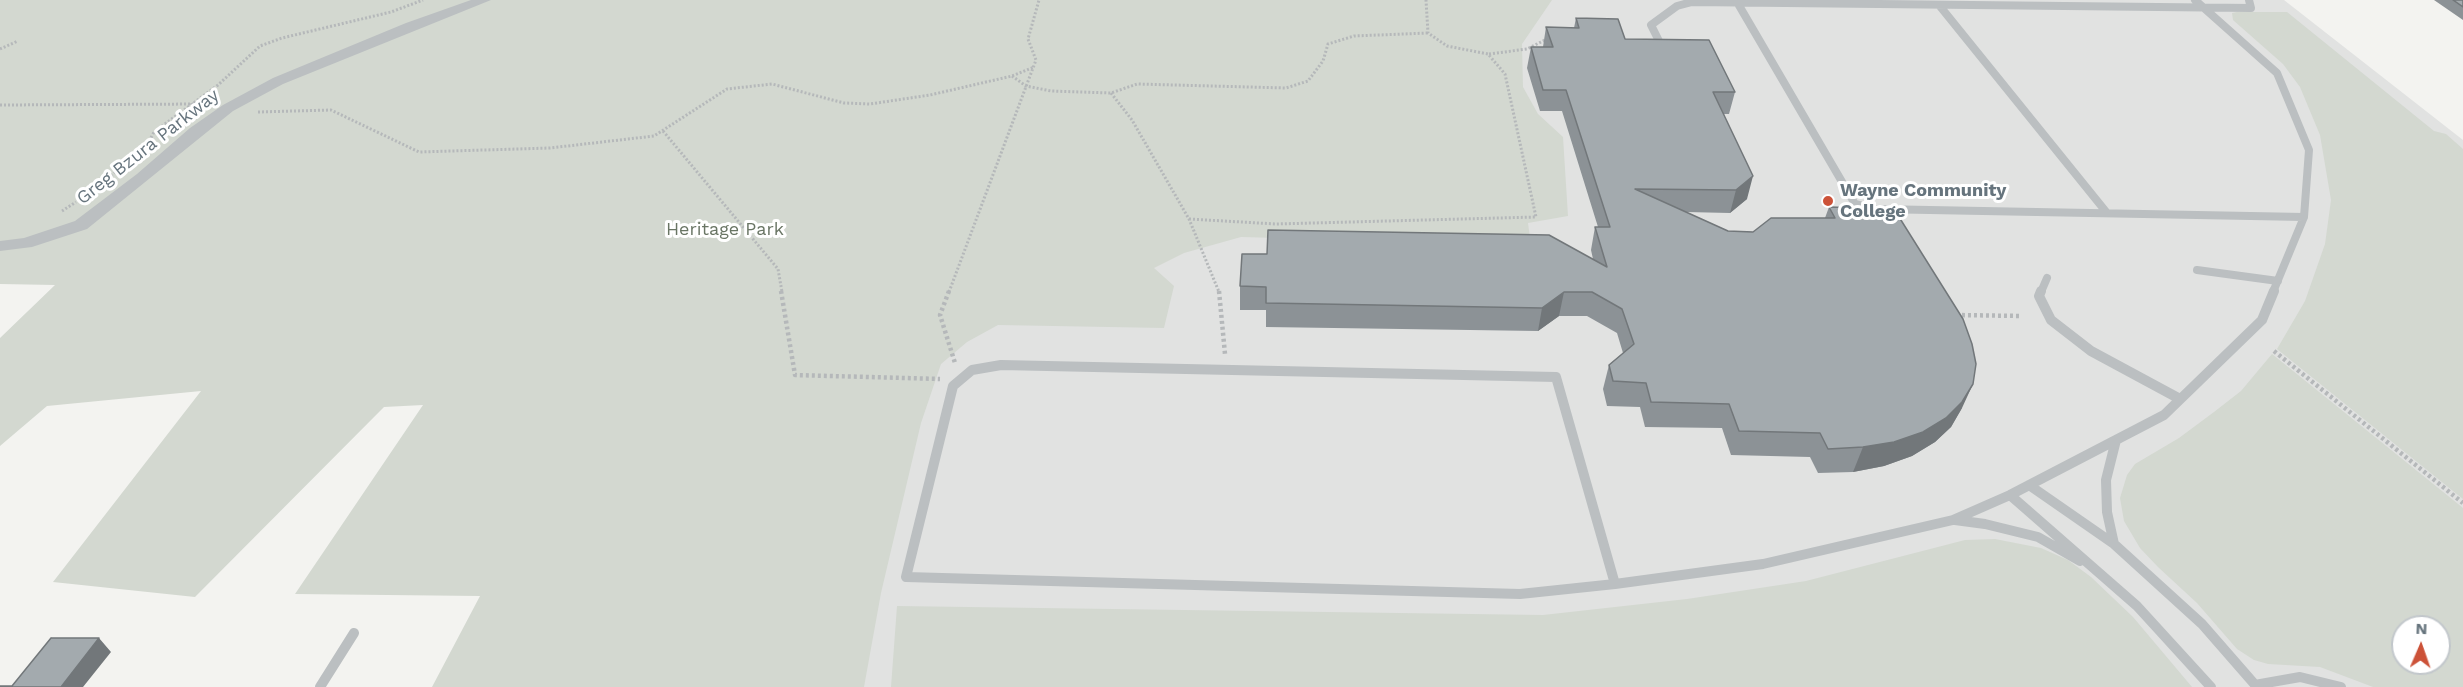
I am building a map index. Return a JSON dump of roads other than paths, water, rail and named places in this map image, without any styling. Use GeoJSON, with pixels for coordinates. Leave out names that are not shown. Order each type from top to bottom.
{"type":"FeatureCollection","features":[{"type":"Feature","properties":{"kind":"street","name":"Greg Bzura Parkway"},"geometry":{"type":"LineString","coordinates":[[0,246],[26,243],[81,225],[143,178],[196,131],[228,108],[288,77],[411,26],[484,0]]}},
{"type":"Feature","properties":{"kind":"lane"},"geometry":{"type":"LineString","coordinates":[[1615,584],[1556,377],[1001,365],[972,370],[953,386],[906,577],[1520,594],[1615,584],[1763,564],[1953,520],[2010,495],[2164,415],[2262,320],[2304,217],[2309,150],[2277,73],[2195,0]]}},
{"type":"Feature","properties":{"kind":"lane"},"geometry":{"type":"LineString","coordinates":[[1661,45],[1651,24],[1677,6],[1692,2],[2251,8],[2249,0]]}},
{"type":"Feature","properties":{"kind":"lane"},"geometry":{"type":"LineString","coordinates":[[1737,2],[1855,204],[1876,209],[2304,217]]}},
{"type":"Feature","properties":{"kind":"lane"},"geometry":{"type":"LineString","coordinates":[[1939,4],[2108,213]]}},
{"type":"Feature","properties":{"kind":"lane"},"geometry":{"type":"LineString","coordinates":[[2197,270],[2278,281]]}},
{"type":"Feature","properties":{"kind":"lane"},"geometry":{"type":"LineString","coordinates":[[2047,278],[2039,296],[2051,320],[2091,351],[2180,399]]}},
{"type":"Feature","properties":{"kind":"lane"},"geometry":{"type":"LineString","coordinates":[[2114,544],[2107,512],[2106,480],[2116,440]]}},
{"type":"Feature","properties":{"kind":"lane"},"geometry":{"type":"LineString","coordinates":[[2029,484],[2114,544],[2202,624],[2256,686],[2300,677],[2341,687]]}},
{"type":"Feature","properties":{"kind":"lane"},"geometry":{"type":"LineString","coordinates":[[2010,495],[2137,606],[2211,687]]}},
{"type":"Feature","properties":{"kind":"lane"},"geometry":{"type":"LineString","coordinates":[[1953,520],[1985,524],[2038,537],[2096,569]]}},
{"type":"Feature","properties":{"kind":"lane"},"geometry":{"type":"LineString","coordinates":[[320,687],[354,633]]}},
{"type":"Feature","properties":{"kind":"place","name":"Wayne Community College"},"geometry":{"type":"Point","coordinates":[1828,201]}},
{"type":"Feature","properties":{"kind":"park label","name":"Heritage Park"},"geometry":{"type":"Point","coordinates":[725,230]}}]}
